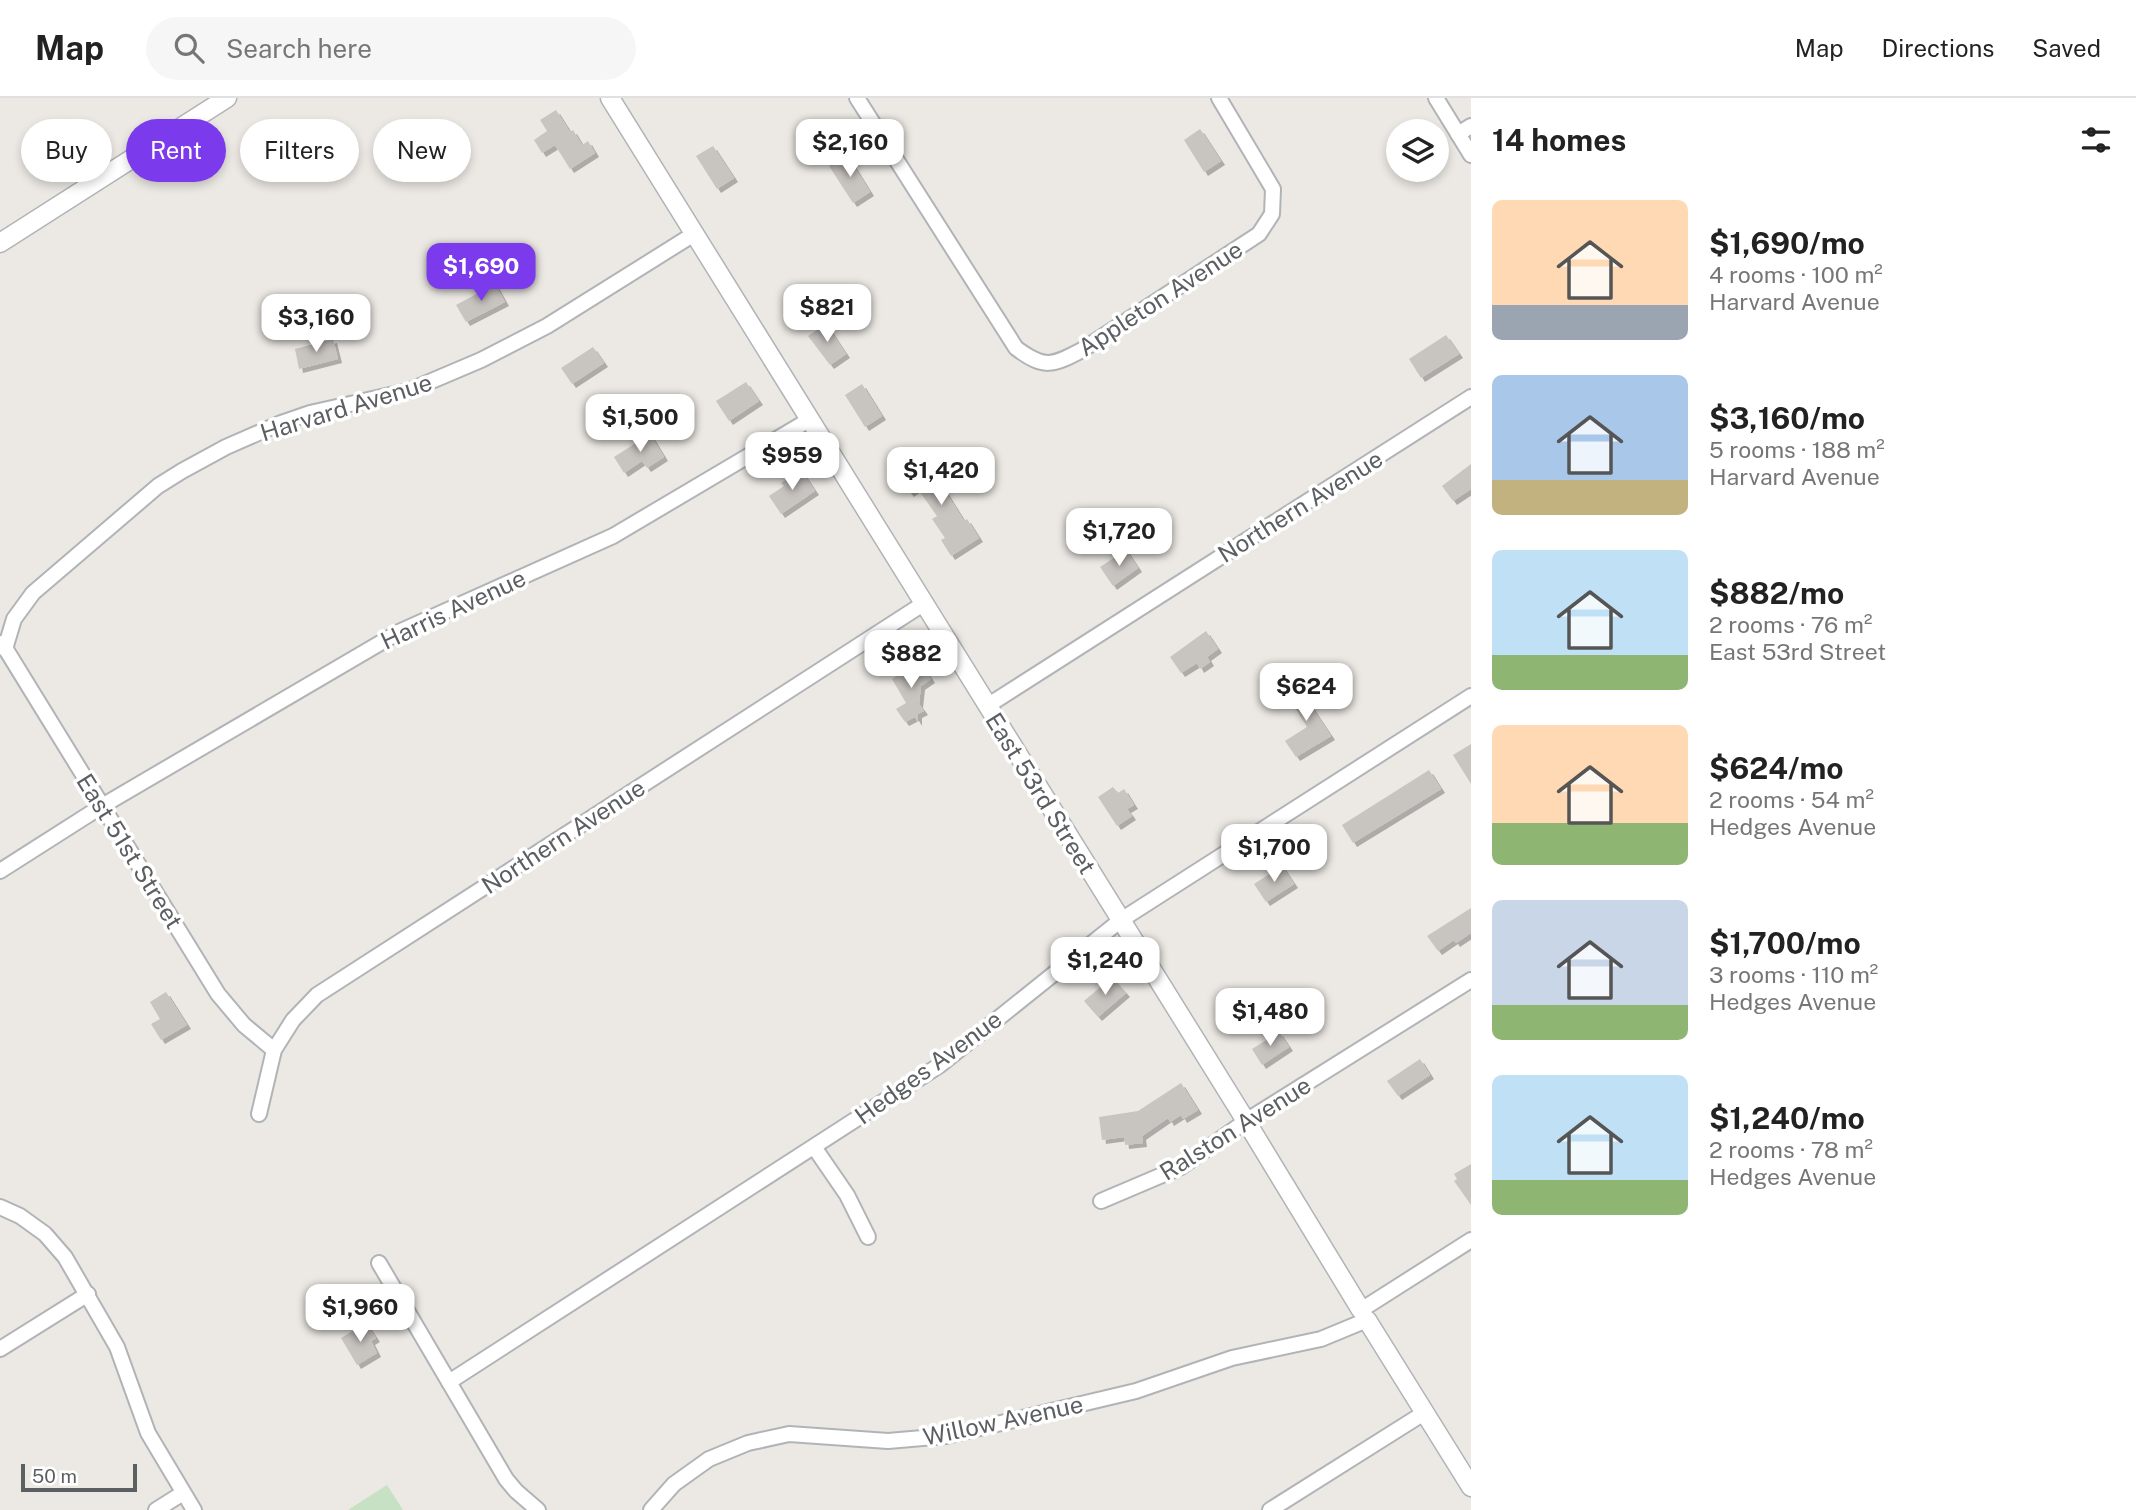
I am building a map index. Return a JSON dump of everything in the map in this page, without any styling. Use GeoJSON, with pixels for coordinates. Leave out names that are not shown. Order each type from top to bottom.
{"type":"FeatureCollection","features":[{"type":"Feature","properties":{"kind":"street"},"geometry":{"type":"LineString","coordinates":[[0,243],[227,98]]}},
{"type":"Feature","properties":{"kind":"street","name":"East 53rd Street"},"geometry":{"type":"LineString","coordinates":[[610,98],[1471,1488]]}},
{"type":"Feature","properties":{"kind":"street","name":"Appleton Avenue"},"geometry":{"type":"LineString","coordinates":[[857,98],[1016,348],[1045,365],[1058,363],[1082,351],[1259,234],[1272,214],[1273,189],[1219,98]]}},
{"type":"Feature","properties":{"kind":"street"},"geometry":{"type":"LineString","coordinates":[[1436,98],[1465,130],[1471,155]]}},
{"type":"Feature","properties":{"kind":"street","name":"Harvard Avenue"},"geometry":{"type":"LineString","coordinates":[[3,645],[14,619],[33,593],[158,486],[181,471],[226,447],[281,423],[310,413],[408,391],[481,360],[547,327],[694,234]]}},
{"type":"Feature","properties":{"kind":"street","name":"Northern Avenue"},"geometry":{"type":"LineString","coordinates":[[987,706],[1471,397]]}},
{"type":"Feature","properties":{"kind":"street","name":"Harris Avenue"},"geometry":{"type":"LineString","coordinates":[[0,872],[102,806],[399,632],[612,536],[809,420]]}},
{"type":"Feature","properties":{"kind":"street","name":"Northern Avenue"},"geometry":{"type":"LineString","coordinates":[[259,1114],[274,1050],[293,1020],[317,995],[923,604]]}},
{"type":"Feature","properties":{"kind":"street","name":"East 51st Street"},"geometry":{"type":"LineString","coordinates":[[3,645],[218,994],[244,1025],[274,1050]]}},
{"type":"Feature","properties":{"kind":"street","name":"Hedges Avenue"},"geometry":{"type":"LineString","coordinates":[[449,1382],[940,1065],[1121,920],[1471,696]]}},
{"type":"Feature","properties":{"kind":"street","name":"Ralston Avenue"},"geometry":{"type":"LineString","coordinates":[[1101,1201],[1181,1167],[1246,1121],[1471,980]]}},
{"type":"Feature","properties":{"kind":"street"},"geometry":{"type":"LineString","coordinates":[[814,1147],[847,1195],[868,1237]]}},
{"type":"Feature","properties":{"kind":"street"},"geometry":{"type":"LineString","coordinates":[[0,1207],[20,1216],[45,1234],[65,1257],[117,1347],[148,1433],[194,1510]]}},
{"type":"Feature","properties":{"kind":"street","name":"Willow Avenue"},"geometry":{"type":"LineString","coordinates":[[652,1510],[674,1484],[709,1460],[748,1443],[789,1434],[888,1441],[946,1436],[1136,1391],[1232,1358],[1321,1339],[1364,1315],[1471,1240]]}},
{"type":"Feature","properties":{"kind":"street"},"geometry":{"type":"LineString","coordinates":[[379,1263],[506,1479],[538,1510]]}},
{"type":"Feature","properties":{"kind":"street"},"geometry":{"type":"LineString","coordinates":[[0,1349],[88,1294]]}},
{"type":"Feature","properties":{"kind":"street"},"geometry":{"type":"LineString","coordinates":[[1270,1510],[1423,1413]]}},
{"type":"Feature","properties":{"kind":"street"},"geometry":{"type":"LineString","coordinates":[[156,1510],[183,1493]]}},
{"type":"Feature","properties":{"kind":"green space"},"geometry":{"type":"Polygon","coordinates":[[[387,1485],[403,1510],[348,1510],[387,1485]]]}},
{"type":"Feature","properties":{"kind":"building"},"geometry":{"type":"Polygon","coordinates":[[[556,110],[570,132],[573,130],[582,145],[588,141],[595,153],[570,169],[555,145],[542,153],[534,140],[547,131],[540,120],[556,110]]]}},
{"type":"Feature","properties":{"kind":"building"},"geometry":{"type":"Polygon","coordinates":[[[1200,129],[1221,161],[1204,172],[1184,140],[1200,129]]]}},
{"type":"Feature","properties":{"kind":"building"},"geometry":{"type":"Polygon","coordinates":[[[713,146],[734,178],[717,189],[696,156],[713,146]]]}},
{"type":"Feature","properties":{"kind":"building"},"geometry":{"type":"Polygon","coordinates":[[[847,155],[870,192],[853,203],[829,166],[847,155]]]}},
{"type":"Feature","properties":{"kind":"building"},"geometry":{"type":"Polygon","coordinates":[[[495,284],[505,302],[466,322],[456,305],[495,284]]]}},
{"type":"Feature","properties":{"kind":"building"},"geometry":{"type":"Polygon","coordinates":[[[826,324],[846,354],[830,365],[808,336],[826,324]]]}},
{"type":"Feature","properties":{"kind":"building"},"geometry":{"type":"Polygon","coordinates":[[[1446,335],[1459,354],[1421,378],[1409,359],[1446,335]]]}},
{"type":"Feature","properties":{"kind":"building"},"geometry":{"type":"Polygon","coordinates":[[[333,339],[338,359],[299,369],[295,349],[333,339]]]}},
{"type":"Feature","properties":{"kind":"building"},"geometry":{"type":"Polygon","coordinates":[[[593,347],[604,363],[572,384],[561,368],[593,347]]]}},
{"type":"Feature","properties":{"kind":"building"},"geometry":{"type":"Polygon","coordinates":[[[746,382],[759,401],[729,421],[716,401],[746,382]]]}},
{"type":"Feature","properties":{"kind":"building"},"geometry":{"type":"Polygon","coordinates":[[[862,384],[882,416],[865,427],[845,395],[862,384]]]}},
{"type":"Feature","properties":{"kind":"building"},"geometry":{"type":"Polygon","coordinates":[[[650,434],[664,457],[647,468],[642,461],[624,473],[614,457],[650,434]]]}},
{"type":"Feature","properties":{"kind":"building"},"geometry":{"type":"Polygon","coordinates":[[[927,458],[964,521],[967,519],[979,538],[951,556],[941,540],[945,538],[932,519],[937,516],[917,488],[910,493],[899,479],[927,458]]]}},
{"type":"Feature","properties":{"kind":"building"},"geometry":{"type":"Polygon","coordinates":[[[1471,464],[1471,489],[1453,501],[1442,486],[1471,464]]]}},
{"type":"Feature","properties":{"kind":"building"},"geometry":{"type":"Polygon","coordinates":[[[801,470],[815,491],[781,514],[769,496],[784,486],[781,483],[801,470]]]}},
{"type":"Feature","properties":{"kind":"building"},"geometry":{"type":"Polygon","coordinates":[[[1126,550],[1138,568],[1113,586],[1100,567],[1126,550]]]}},
{"type":"Feature","properties":{"kind":"building"},"geometry":{"type":"Polygon","coordinates":[[[1206,631],[1218,649],[1207,657],[1210,662],[1200,669],[1197,663],[1181,673],[1170,657],[1206,631]]]}},
{"type":"Feature","properties":{"kind":"building"},"geometry":{"type":"Polygon","coordinates":[[[919,660],[931,679],[921,686],[919,704],[924,711],[918,714],[918,722],[915,717],[905,722],[896,709],[906,703],[892,679],[919,660]]]}},
{"type":"Feature","properties":{"kind":"building"},"geometry":{"type":"Polygon","coordinates":[[[1301,683],[1311,698],[1307,700],[1331,736],[1296,757],[1285,741],[1307,727],[1286,693],[1301,683]]]}},
{"type":"Feature","properties":{"kind":"building"},"geometry":{"type":"Polygon","coordinates":[[[1471,744],[1471,784],[1453,755],[1471,744]]]}},
{"type":"Feature","properties":{"kind":"building"},"geometry":{"type":"Polygon","coordinates":[[[1429,770],[1441,789],[1353,843],[1342,825],[1429,770]]]}},
{"type":"Feature","properties":{"kind":"building"},"geometry":{"type":"Polygon","coordinates":[[[1113,787],[1118,793],[1124,789],[1134,805],[1127,809],[1132,816],[1117,826],[1098,797],[1113,787]]]}},
{"type":"Feature","properties":{"kind":"building"},"geometry":{"type":"Polygon","coordinates":[[[1282,866],[1294,884],[1266,902],[1254,884],[1282,866]]]}},
{"type":"Feature","properties":{"kind":"building"},"geometry":{"type":"Polygon","coordinates":[[[1471,908],[1471,933],[1438,951],[1427,936],[1471,908]]]}},
{"type":"Feature","properties":{"kind":"building"},"geometry":{"type":"Polygon","coordinates":[[[1112,977],[1126,993],[1098,1017],[1084,1001],[1112,977]]]}},
{"type":"Feature","properties":{"kind":"building"},"geometry":{"type":"Polygon","coordinates":[[[166,992],[187,1025],[161,1040],[151,1024],[160,1019],[150,1002],[166,992]]]}},
{"type":"Feature","properties":{"kind":"building"},"geometry":{"type":"Polygon","coordinates":[[[1279,1032],[1289,1047],[1262,1065],[1252,1049],[1279,1032]]]}},
{"type":"Feature","properties":{"kind":"building"},"geometry":{"type":"Polygon","coordinates":[[[1420,1059],[1430,1075],[1398,1096],[1387,1081],[1420,1059]]]}},
{"type":"Feature","properties":{"kind":"building"},"geometry":{"type":"Polygon","coordinates":[[[1181,1083],[1198,1110],[1183,1119],[1181,1115],[1170,1122],[1168,1118],[1142,1136],[1143,1143],[1125,1145],[1124,1137],[1102,1140],[1099,1117],[1138,1111],[1181,1083]]]}},
{"type":"Feature","properties":{"kind":"building"},"geometry":{"type":"Polygon","coordinates":[[[1471,1164],[1471,1205],[1454,1181],[1457,1179],[1454,1174],[1471,1164]]]}},
{"type":"Feature","properties":{"kind":"building"},"geometry":{"type":"Polygon","coordinates":[[[366,1323],[376,1338],[371,1341],[377,1353],[357,1365],[341,1338],[366,1323]]]}}]}
